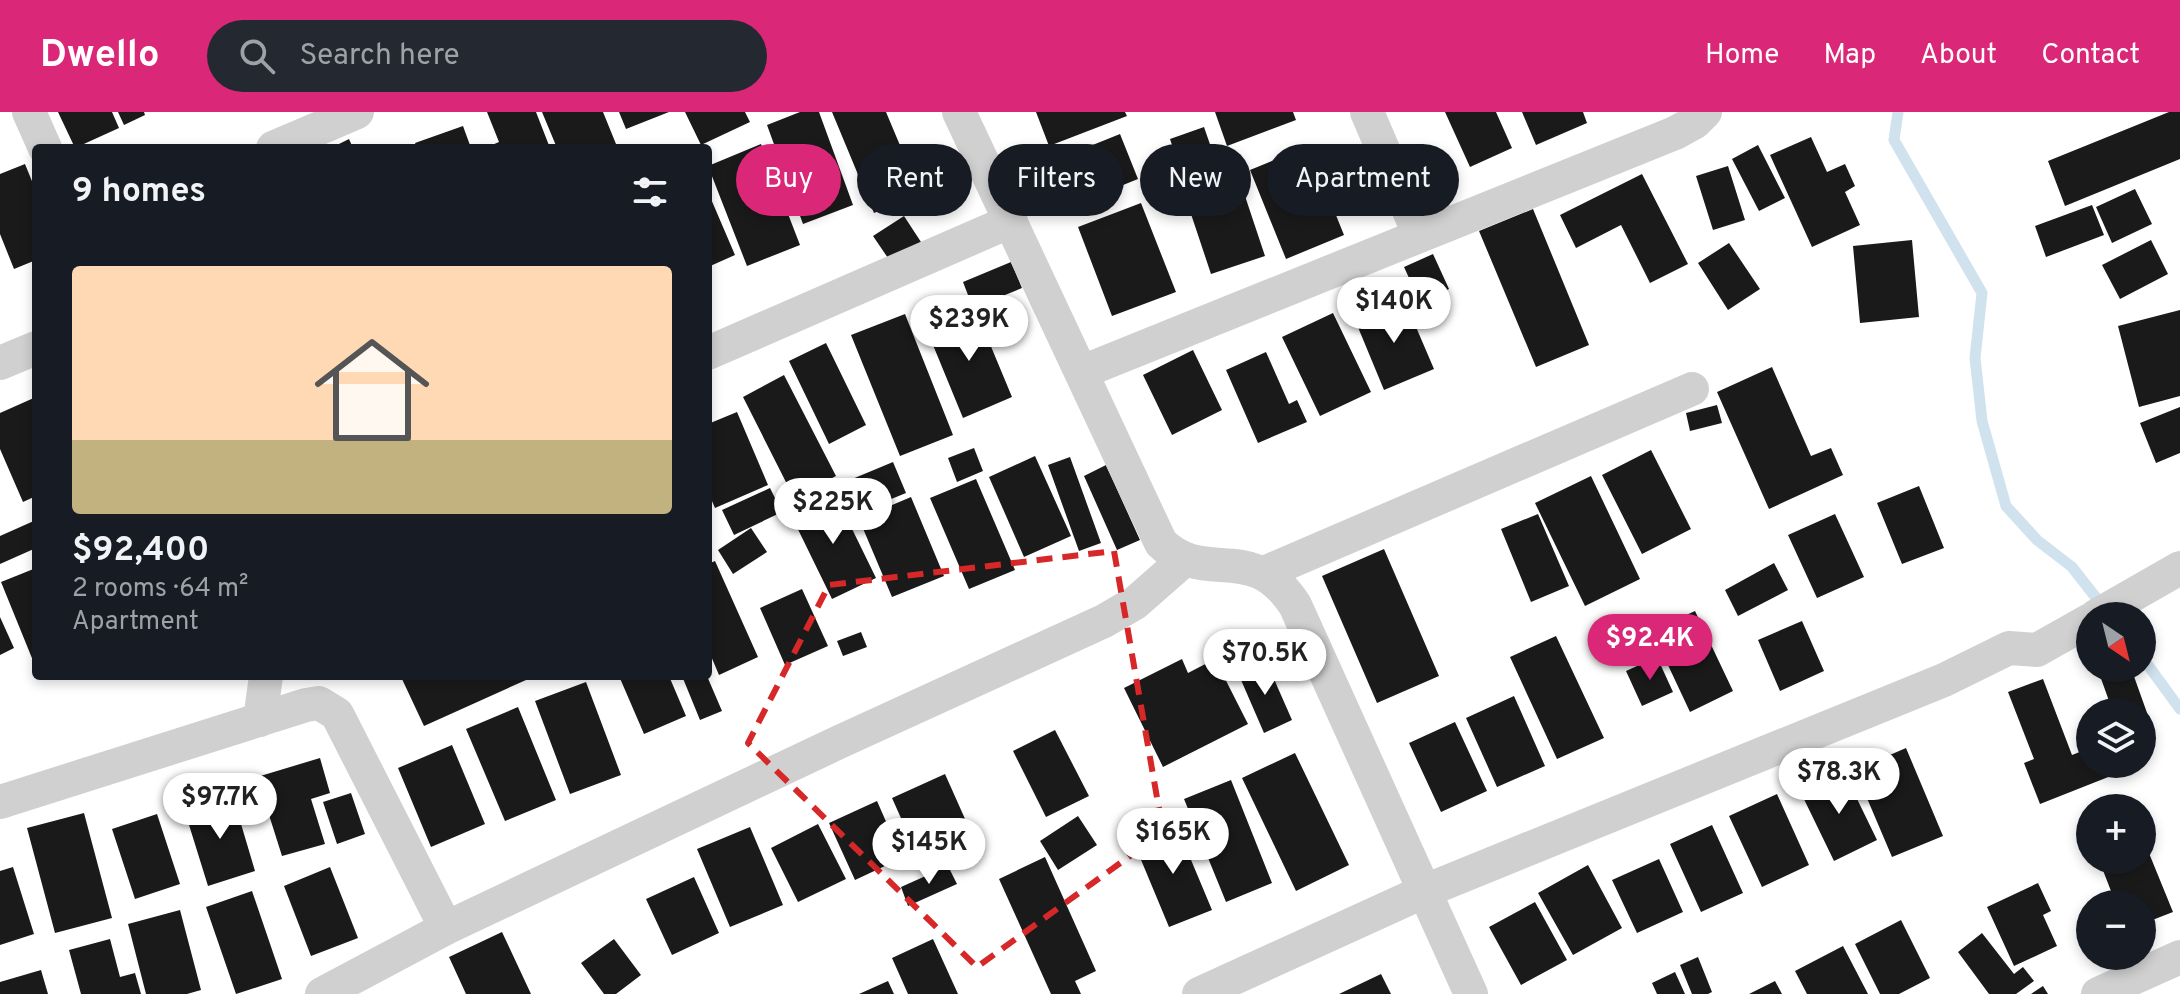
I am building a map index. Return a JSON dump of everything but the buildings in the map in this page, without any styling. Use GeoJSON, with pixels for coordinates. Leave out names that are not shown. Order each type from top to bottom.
{"type":"FeatureCollection","features":[{"type":"Feature","properties":{"kind":"street"},"geometry":{"type":"LineString","coordinates":[[29,112],[43,144]]}},
{"type":"Feature","properties":{"kind":"street"},"geometry":{"type":"LineString","coordinates":[[282,144],[357,112]]}},
{"type":"Feature","properties":{"kind":"street"},"geometry":{"type":"LineString","coordinates":[[959,112],[1161,543],[1184,560],[1252,568],[1264,573],[1283,587],[1295,605],[1471,994]]}},
{"type":"Feature","properties":{"kind":"street"},"geometry":{"type":"LineString","coordinates":[[1367,112],[1419,234]]}},
{"type":"Feature","properties":{"kind":"street"},"geometry":{"type":"LineString","coordinates":[[1082,372],[1675,133],[1695,122],[1705,112]]}},
{"type":"Feature","properties":{"kind":"street"},"geometry":{"type":"LineString","coordinates":[[712,351],[1011,221]]}},
{"type":"Feature","properties":{"kind":"street"},"geometry":{"type":"LineString","coordinates":[[0,363],[32,350]]}},
{"type":"Feature","properties":{"kind":"street"},"geometry":{"type":"LineString","coordinates":[[1264,573],[1692,389]]}},
{"type":"Feature","properties":{"kind":"street"},"geometry":{"type":"LineString","coordinates":[[322,994],[446,928],[1104,621],[1135,603],[1184,560]]}},
{"type":"Feature","properties":{"kind":"street"},"geometry":{"type":"LineString","coordinates":[[2120,602],[2180,568]]}},
{"type":"Feature","properties":{"kind":"street"},"geometry":{"type":"LineString","coordinates":[[1199,994],[1425,891],[1929,686],[2009,648],[2037,650],[2076,628]]}},
{"type":"Feature","properties":{"kind":"street"},"geometry":{"type":"LineString","coordinates":[[260,720],[265,680]]}},
{"type":"Feature","properties":{"kind":"street"},"geometry":{"type":"LineString","coordinates":[[0,802],[319,703],[337,714],[446,928]]}},
{"type":"Feature","properties":{"kind":"street"},"geometry":{"type":"LineString","coordinates":[[2098,994],[2180,957]]}},
{"type":"Feature","properties":{"kind":"highlighted area"},"geometry":{"type":"Polygon","coordinates":[[[1114,551],[1163,832],[977,967],[748,743],[829,585],[1114,551]]]}},
{"type":"Feature","properties":{"kind":"waterway"},"geometry":{"type":"LineString","coordinates":[[1898,112],[1894,140],[1982,293],[1975,358],[1982,421],[2006,506],[2037,540],[2072,567],[2099,602]]}},
{"type":"Feature","properties":{"kind":"waterway"},"geometry":{"type":"LineString","coordinates":[[2156,676],[2180,709]]}}]}
